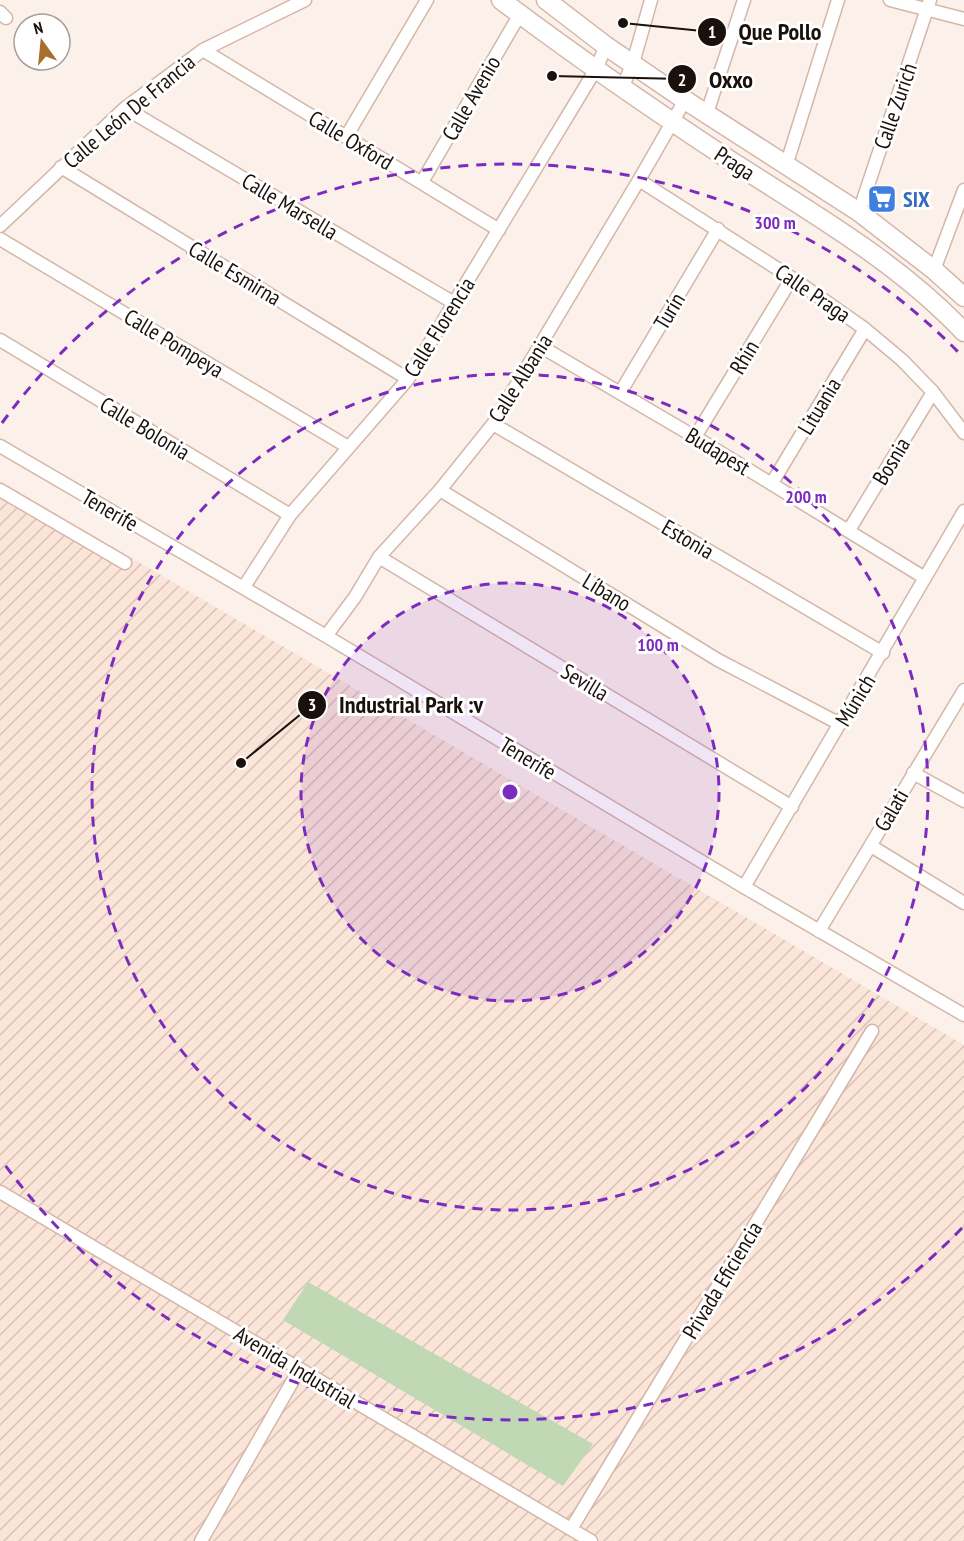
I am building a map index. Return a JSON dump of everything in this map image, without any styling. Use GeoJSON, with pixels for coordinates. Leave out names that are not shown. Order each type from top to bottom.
{"type":"FeatureCollection","features":[{"type":"Feature","properties":{"kind":"street","name":"Calle León De Francia"},"geometry":{"type":"LineString","coordinates":[[0,226],[125,108],[203,50],[305,0]]}},
{"type":"Feature","properties":{"kind":"street"},"geometry":{"type":"LineString","coordinates":[[346,137],[427,0]]}},
{"type":"Feature","properties":{"kind":"street","name":"Praga"},"geometry":{"type":"LineString","coordinates":[[501,0],[622,88],[862,246],[927,297],[964,332]]}},
{"type":"Feature","properties":{"kind":"street","name":"Praga"},"geometry":{"type":"LineString","coordinates":[[546,0],[606,46],[685,100],[859,212],[934,270],[964,297]]}},
{"type":"Feature","properties":{"kind":"street"},"geometry":{"type":"LineString","coordinates":[[622,88],[633,63],[650,0]]}},
{"type":"Feature","properties":{"kind":"street"},"geometry":{"type":"LineString","coordinates":[[707,113],[744,0]]}},
{"type":"Feature","properties":{"kind":"street"},"geometry":{"type":"LineString","coordinates":[[786,165],[838,0]]}},
{"type":"Feature","properties":{"kind":"street"},"geometry":{"type":"LineString","coordinates":[[890,0],[929,5],[964,19]]}},
{"type":"Feature","properties":{"kind":"street","name":"Calle Zurich"},"geometry":{"type":"LineString","coordinates":[[859,212],[929,5]]}},
{"type":"Feature","properties":{"kind":"street","name":"Calle Avenio"},"geometry":{"type":"LineString","coordinates":[[422,182],[520,14]]}},
{"type":"Feature","properties":{"kind":"street","name":"Calle Florencia"},"geometry":{"type":"LineString","coordinates":[[244,587],[290,515],[408,379],[596,69],[606,46]]}},
{"type":"Feature","properties":{"kind":"street","name":"Calle Oxford"},"geometry":{"type":"LineString","coordinates":[[203,50],[499,230]]}},
{"type":"Feature","properties":{"kind":"street","name":"Calle Albania"},"geometry":{"type":"LineString","coordinates":[[326,636],[355,597],[379,557],[440,490],[493,424],[685,100]]}},
{"type":"Feature","properties":{"kind":"street","name":"Calle Marsella"},"geometry":{"type":"LineString","coordinates":[[125,108],[454,303]]}},
{"type":"Feature","properties":{"kind":"street","name":"Calle Esmirna"},"geometry":{"type":"LineString","coordinates":[[61,167],[408,379]]}},
{"type":"Feature","properties":{"kind":"street","name":"Calle Praga"},"geometry":{"type":"LineString","coordinates":[[639,180],[792,278],[865,329],[902,360],[933,392],[964,433]]}},
{"type":"Feature","properties":{"kind":"street"},"geometry":{"type":"LineString","coordinates":[[934,270],[964,189]]}},
{"type":"Feature","properties":{"kind":"street","name":"Turín"},"geometry":{"type":"LineString","coordinates":[[620,393],[717,230]]}},
{"type":"Feature","properties":{"kind":"street","name":"Calle Pompeya"},"geometry":{"type":"LineString","coordinates":[[0,240],[348,447]]}},
{"type":"Feature","properties":{"kind":"street","name":"Rhin"},"geometry":{"type":"LineString","coordinates":[[695,437],[792,278]]}},
{"type":"Feature","properties":{"kind":"street","name":"Lituania"},"geometry":{"type":"LineString","coordinates":[[772,483],[865,329]]}},
{"type":"Feature","properties":{"kind":"street","name":"Calle Bolonia"},"geometry":{"type":"LineString","coordinates":[[0,340],[290,515]]}},
{"type":"Feature","properties":{"kind":"street","name":"Budapest"},"geometry":{"type":"LineString","coordinates":[[540,346],[772,483],[925,578]]}},
{"type":"Feature","properties":{"kind":"street","name":"Bosnia"},"geometry":{"type":"LineString","coordinates":[[849,530],[933,392]]}},
{"type":"Feature","properties":{"kind":"street","name":"Estonia"},"geometry":{"type":"LineString","coordinates":[[493,424],[883,653]]}},
{"type":"Feature","properties":{"kind":"street","name":"Tenerife"},"geometry":{"type":"LineString","coordinates":[[0,446],[244,587],[744,887],[964,1015]]}},
{"type":"Feature","properties":{"kind":"street"},"geometry":{"type":"LineString","coordinates":[[0,490],[125,563]]}},
{"type":"Feature","properties":{"kind":"street","name":"Líbano"},"geometry":{"type":"LineString","coordinates":[[440,490],[718,660],[840,724]]}},
{"type":"Feature","properties":{"kind":"street","name":"Múnich"},"geometry":{"type":"LineString","coordinates":[[744,887],[964,512]]}},
{"type":"Feature","properties":{"kind":"street","name":"Sevilla"},"geometry":{"type":"LineString","coordinates":[[379,557],[792,807]]}},
{"type":"Feature","properties":{"kind":"street","name":"Galati"},"geometry":{"type":"LineString","coordinates":[[819,931],[964,690]]}},
{"type":"Feature","properties":{"kind":"street"},"geometry":{"type":"LineString","coordinates":[[913,773],[964,801]]}},
{"type":"Feature","properties":{"kind":"street"},"geometry":{"type":"LineString","coordinates":[[871,846],[964,903]]}},
{"type":"Feature","properties":{"kind":"street","name":"Privada Eficiencia"},"geometry":{"type":"LineString","coordinates":[[571,1529],[872,1031]]}},
{"type":"Feature","properties":{"kind":"street","name":"Avenida Industrial"},"geometry":{"type":"LineString","coordinates":[[0,1192],[591,1541]]}},
{"type":"Feature","properties":{"kind":"street"},"geometry":{"type":"LineString","coordinates":[[201,1541],[299,1370]]}},
{"type":"Feature","properties":{"kind":"shaded area"},"geometry":{"type":"Polygon","coordinates":[[[0,481],[964,1045],[964,1541],[0,1541],[0,481]]]}},
{"type":"Feature","properties":{"kind":"green space"},"geometry":{"type":"Polygon","coordinates":[[[308,1282],[593,1444],[563,1486],[283,1320],[308,1282]]]}},
{"type":"Feature","properties":{"kind":"place","name":"Que Pollo"},"geometry":{"type":"Point","coordinates":[623,23]}},
{"type":"Feature","properties":{"kind":"place","name":"Oxxo"},"geometry":{"type":"Point","coordinates":[552,76]}},
{"type":"Feature","properties":{"kind":"place","name":"SIX"},"geometry":{"type":"Point","coordinates":[882,199]}},
{"type":"Feature","properties":{"kind":"place","name":"Industrial Park :v"},"geometry":{"type":"Point","coordinates":[241,763]}}]}
